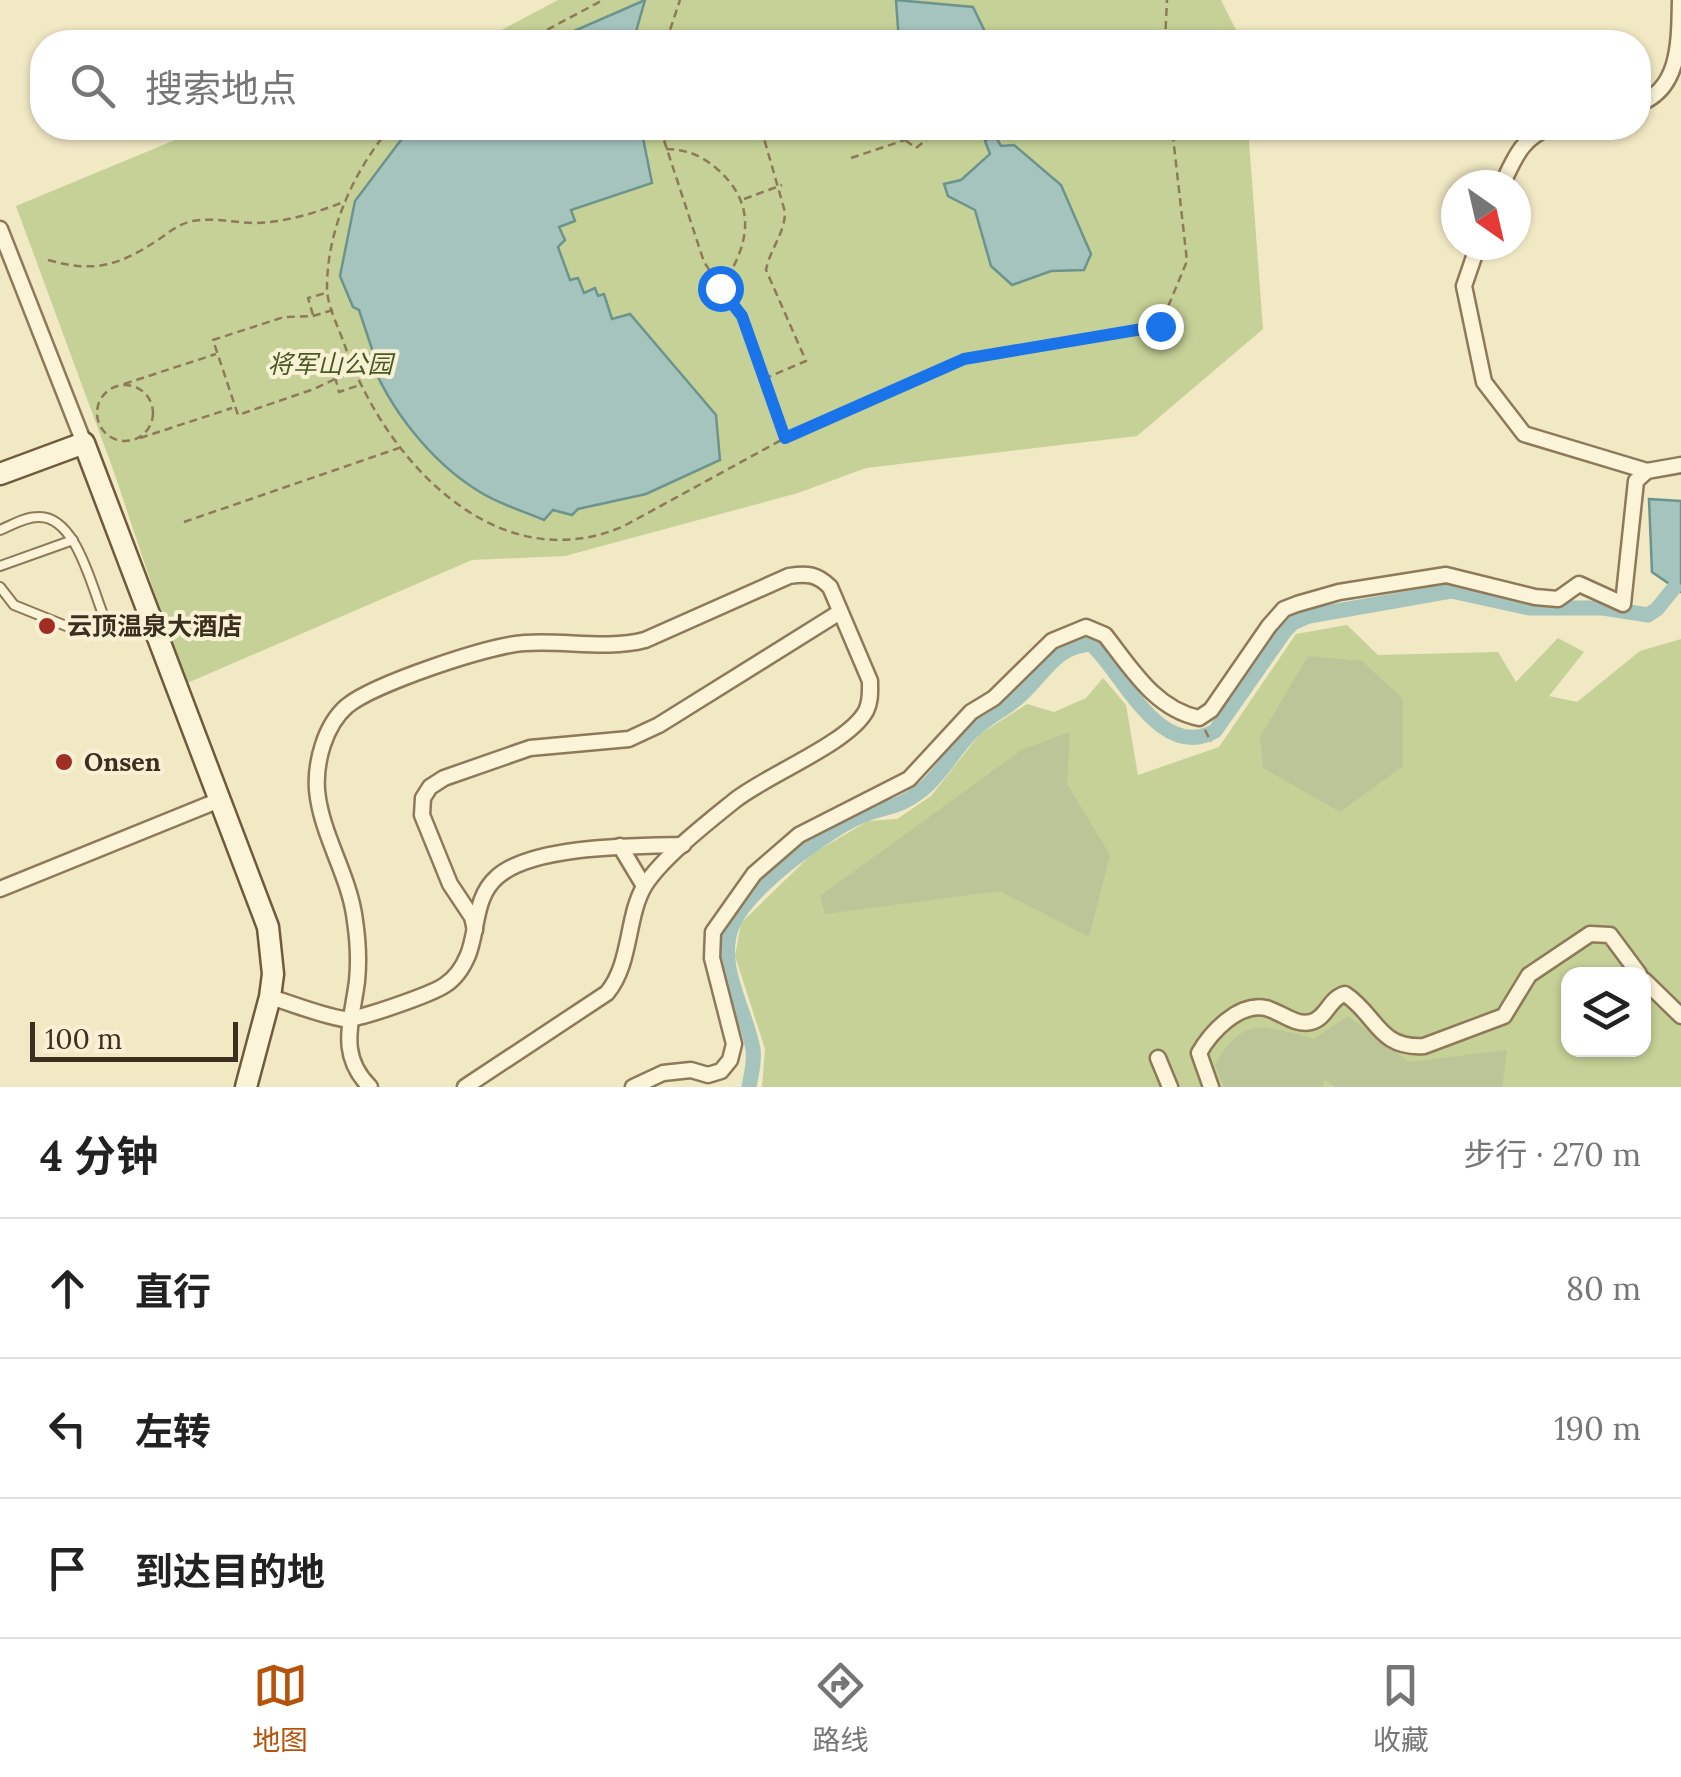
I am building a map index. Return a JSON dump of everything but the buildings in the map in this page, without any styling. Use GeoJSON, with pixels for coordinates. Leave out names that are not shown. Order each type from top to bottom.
{"type":"FeatureCollection","features":[{"type":"Feature","properties":{"kind":"street"},"geometry":{"type":"LineString","coordinates":[[1651,100],[1672,81],[1678,62],[1680,0]]}},
{"type":"Feature","properties":{"kind":"street"},"geometry":{"type":"LineString","coordinates":[[1509,170],[1527,140]]}},
{"type":"Feature","properties":{"kind":"street"},"geometry":{"type":"LineString","coordinates":[[0,229],[222,799],[268,928],[270,998],[246,1087]]}},
{"type":"Feature","properties":{"kind":"street"},"geometry":{"type":"LineString","coordinates":[[1473,260],[1464,286],[1484,382],[1524,434],[1647,471],[1681,465]]}},
{"type":"Feature","properties":{"kind":"street"},"geometry":{"type":"LineString","coordinates":[[0,474],[84,443]]}},
{"type":"Feature","properties":{"kind":"street"},"geometry":{"type":"LineString","coordinates":[[633,1087],[663,1074],[691,1070],[708,1075],[721,1071],[730,1060],[734,1044],[715,971],[713,932],[754,874],[799,835],[909,779],[971,712],[994,698],[1052,641],[1086,628],[1096,629],[1159,700],[1182,714],[1199,718],[1210,710],[1284,609],[1339,592],[1446,575],[1535,597],[1558,598],[1578,584],[1622,604],[1636,480],[1647,471]]}},
{"type":"Feature","properties":{"kind":"street"},"geometry":{"type":"LineString","coordinates":[[370,1087],[348,1052],[348,1020],[358,960],[355,916],[317,790],[323,745],[346,708],[366,694],[490,647],[555,641],[623,646],[645,640],[789,576],[806,573],[821,578],[830,587],[870,681],[866,710],[856,724],[828,744],[737,799],[683,845],[644,886],[618,976],[607,992],[465,1087]]}},
{"type":"Feature","properties":{"kind":"street"},"geometry":{"type":"LineString","coordinates":[[475,930],[472,917],[450,884],[422,814],[423,798],[430,787],[444,778],[530,748],[629,738],[659,726],[840,612]]}},
{"type":"Feature","properties":{"kind":"street"},"geometry":{"type":"LineString","coordinates":[[0,890],[222,799]]}},
{"type":"Feature","properties":{"kind":"street"},"geometry":{"type":"LineString","coordinates":[[270,998],[348,1020],[421,997],[447,984],[460,970],[475,930],[482,895],[496,877],[542,856],[620,846],[683,845]]}},
{"type":"Feature","properties":{"kind":"street"},"geometry":{"type":"LineString","coordinates":[[620,846],[644,886]]}},
{"type":"Feature","properties":{"kind":"street"},"geometry":{"type":"LineString","coordinates":[[1211,1087],[1199,1054],[1207,1039],[1227,1020],[1253,1008],[1310,1022],[1319,1018],[1336,996],[1345,994],[1388,1040],[1424,1046],[1504,1016],[1529,975],[1590,934],[1610,934],[1634,967]]}},
{"type":"Feature","properties":{"kind":"street"},"geometry":{"type":"LineString","coordinates":[[1651,987],[1681,1016]]}},
{"type":"Feature","properties":{"kind":"street"},"geometry":{"type":"LineString","coordinates":[[1158,1058],[1170,1087]]}},
{"type":"Feature","properties":{"kind":"lane"},"geometry":{"type":"LineString","coordinates":[[0,530],[33,516],[51,518],[63,525],[73,540],[104,617],[90,631],[82,632],[14,605],[0,587]]}},
{"type":"Feature","properties":{"kind":"lane"},"geometry":{"type":"LineString","coordinates":[[0,566],[73,540]]}},
{"type":"Feature","properties":{"kind":"path"},"geometry":{"type":"LineString","coordinates":[[547,30],[604,0]]}},
{"type":"Feature","properties":{"kind":"path"},"geometry":{"type":"LineString","coordinates":[[670,30],[680,0]]}},
{"type":"Feature","properties":{"kind":"path"},"geometry":{"type":"LineString","coordinates":[[1165,30],[1167,0]]}},
{"type":"Feature","properties":{"kind":"path"},"geometry":{"type":"LineString","coordinates":[[381,140],[367,158],[331,236],[327,292],[359,385],[400,448],[459,508],[530,538],[553,540],[600,536],[624,526],[785,438],[964,359],[1160,326],[1187,262],[1173,140]]}},
{"type":"Feature","properties":{"kind":"path"},"geometry":{"type":"LineString","coordinates":[[664,140],[704,262],[742,316],[785,438]]}},
{"type":"Feature","properties":{"kind":"path"},"geometry":{"type":"LineString","coordinates":[[764,379],[806,361],[766,270],[768,256],[785,225],[785,212],[765,140]]}},
{"type":"Feature","properties":{"kind":"path"},"geometry":{"type":"LineString","coordinates":[[850,158],[905,140],[912,147],[923,145],[925,140]]}},
{"type":"Feature","properties":{"kind":"path"},"geometry":{"type":"LineString","coordinates":[[666,148],[690,150],[708,162],[728,178],[742,200],[746,225],[742,248],[720,288]]}},
{"type":"Feature","properties":{"kind":"path"},"geometry":{"type":"LineString","coordinates":[[742,200],[780,186]]}},
{"type":"Feature","properties":{"kind":"path"},"geometry":{"type":"LineString","coordinates":[[48,260],[94,268],[119,262],[184,223],[212,219],[279,221],[315,214],[347,200]]}},
{"type":"Feature","properties":{"kind":"path"},"geometry":{"type":"LineString","coordinates":[[313,316],[308,298],[327,292]]}},
{"type":"Feature","properties":{"kind":"path"},"geometry":{"type":"LineString","coordinates":[[333,310],[313,316],[284,317],[213,340],[238,415],[314,389],[354,370]]}},
{"type":"Feature","properties":{"kind":"path"},"geometry":{"type":"LineString","coordinates":[[217,353],[113,388],[99,401],[96,410],[100,428],[115,440],[134,440],[236,407]]}},
{"type":"Feature","properties":{"kind":"path"},"geometry":{"type":"LineString","coordinates":[[334,377],[339,392],[359,385]]}},
{"type":"Feature","properties":{"kind":"path"},"geometry":{"type":"LineString","coordinates":[[113,388],[131,386],[151,402],[153,412],[148,429],[134,440]]}},
{"type":"Feature","properties":{"kind":"path"},"geometry":{"type":"LineString","coordinates":[[184,522],[400,448]]}},
{"type":"Feature","properties":{"kind":"path"},"geometry":{"type":"LineString","coordinates":[[1204,727],[1211,742]]}},
{"type":"Feature","properties":{"kind":"green space"},"geometry":{"type":"Polygon","coordinates":[[[558,0],[1221,0],[1236,30],[502,30],[558,0]]]}},
{"type":"Feature","properties":{"kind":"green space","name":"将军山公园"},"geometry":{"type":"Polygon","coordinates":[[[175,140],[1249,140],[1263,329],[1137,436],[866,468],[798,493],[565,556],[472,560],[185,684],[114,472],[16,206],[175,140]]]}},
{"type":"Feature","properties":{"kind":"green space"},"geometry":{"type":"Polygon","coordinates":[[[1347,625],[1378,655],[1498,652],[1516,682],[1558,638],[1584,652],[1549,696],[1577,702],[1640,651],[1681,639],[1681,1087],[762,1087],[765,1049],[735,956],[741,923],[812,854],[868,821],[897,819],[931,796],[980,734],[1027,704],[1054,712],[1086,698],[1103,678],[1126,705],[1138,775],[1219,747],[1296,634],[1347,625]]]}},
{"type":"Feature","properties":{"kind":"green space"},"geometry":{"type":"Polygon","coordinates":[[[1308,656],[1362,661],[1403,699],[1403,766],[1340,812],[1263,768],[1260,737],[1308,656]]]}},
{"type":"Feature","properties":{"kind":"green space"},"geometry":{"type":"Polygon","coordinates":[[[1070,732],[1067,784],[1110,855],[1089,937],[1000,891],[825,914],[820,896],[1023,749],[1070,732]]]}},
{"type":"Feature","properties":{"kind":"green space"},"geometry":{"type":"Polygon","coordinates":[[[1348,1016],[1409,1062],[1507,1050],[1502,1087],[1335,1087],[1325,1080],[1322,1087],[1224,1087],[1215,1065],[1235,1038],[1246,1031],[1269,1028],[1314,1039],[1348,1016]]]}},
{"type":"Feature","properties":{"kind":"water"},"geometry":{"type":"Polygon","coordinates":[[[645,0],[636,30],[576,30],[645,0]]]}},
{"type":"Feature","properties":{"kind":"water"},"geometry":{"type":"Polygon","coordinates":[[[896,0],[973,7],[984,30],[898,30],[896,0]]]}},
{"type":"Feature","properties":{"kind":"water"},"geometry":{"type":"Polygon","coordinates":[[[401,140],[643,140],[652,183],[571,210],[575,221],[559,227],[565,240],[558,247],[570,280],[578,278],[584,293],[595,288],[598,296],[604,294],[612,319],[630,314],[716,415],[720,460],[646,494],[578,509],[572,515],[553,510],[544,520],[503,504],[462,480],[429,450],[400,415],[369,356],[373,352],[359,310],[353,307],[340,276],[355,201],[401,140]]]}},
{"type":"Feature","properties":{"kind":"water"},"geometry":{"type":"Polygon","coordinates":[[[985,141],[1014,145],[1061,185],[1091,254],[1084,270],[1051,271],[1012,285],[991,266],[975,210],[948,196],[944,184],[961,180],[990,154],[985,141]]]}},
{"type":"Feature","properties":{"kind":"water"},"geometry":{"type":"Polygon","coordinates":[[[1649,499],[1681,501],[1681,592],[1652,572],[1649,499]]]}},
{"type":"Feature","properties":{"kind":"waterway"},"geometry":{"type":"LineString","coordinates":[[749,1087],[753,1049],[728,955],[728,939],[742,910],[772,877],[832,832],[922,790],[977,728],[1014,701],[1068,650],[1091,644],[1160,725],[1177,735],[1195,737],[1215,731],[1285,631],[1309,616],[1451,591],[1529,608],[1603,608],[1648,615],[1674,588]]}},
{"type":"Feature","properties":{"kind":"place","name":"云顶温泉大酒店"},"geometry":{"type":"Point","coordinates":[47,626]}},
{"type":"Feature","properties":{"kind":"place","name":"Onsen"},"geometry":{"type":"Point","coordinates":[64,762]}},
{"type":"Feature","properties":{"kind":"route"},"geometry":{"type":"LineString","coordinates":[[720,288],[742,316],[785,438],[964,359],[1160,326]]}}]}
